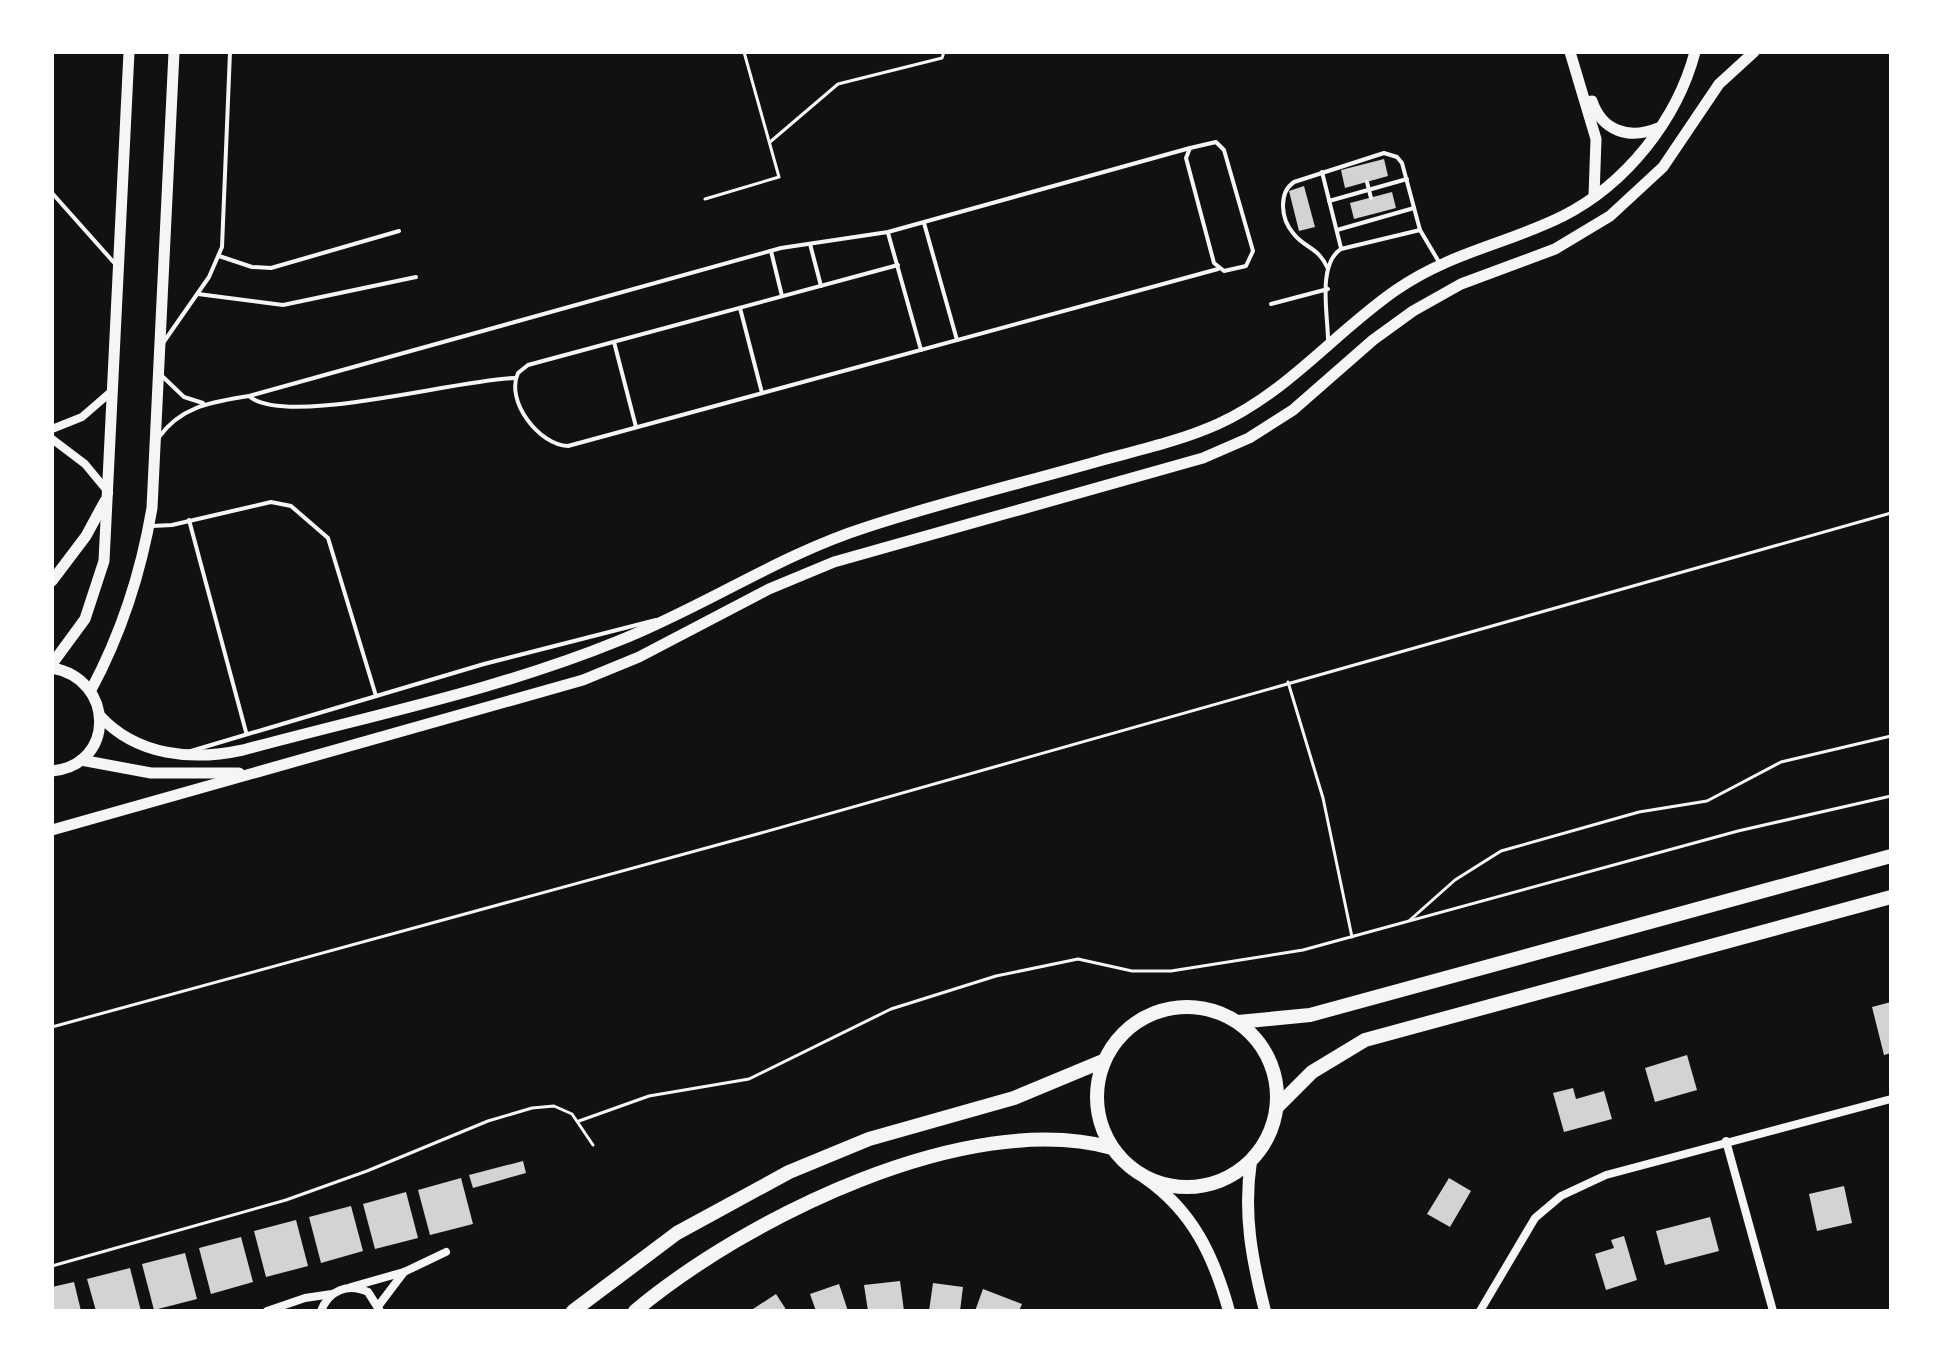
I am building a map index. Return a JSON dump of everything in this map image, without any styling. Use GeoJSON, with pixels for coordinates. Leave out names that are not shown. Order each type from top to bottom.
{"type":"FeatureCollection","features":[{"type":"Feature","properties":{"kind":"main road"},"geometry":{"type":"LineString","coordinates":[[1238,1022],[1310,1015],[1891,856]]}},
{"type":"Feature","properties":{"kind":"main road"},"geometry":{"type":"LineString","coordinates":[[1277,1107],[1312,1072],[1365,1040],[1891,897]]}},
{"type":"Feature","properties":{"kind":"main road"},"geometry":{"type":"LineString","coordinates":[[1145,1178],[1167,1185],[1201,1186],[1233,1175],[1251,1161],[1264,1145],[1277,1107],[1273,1068],[1253,1034],[1218,1011],[1173,1007],[1151,1013],[1131,1025],[1115,1041],[1103,1061],[1097,1083],[1096,1106],[1112,1148],[1145,1178],[1174,1202],[1200,1234],[1218,1270],[1229,1311]]}},
{"type":"Feature","properties":{"kind":"main road"},"geometry":{"type":"LineString","coordinates":[[573,1311],[677,1233],[789,1172],[869,1139],[1026,1094],[1103,1061]]}},
{"type":"Feature","properties":{"kind":"main road"},"geometry":{"type":"LineString","coordinates":[[635,1311],[671,1283],[742,1237],[818,1199],[891,1171],[1017,1139],[1065,1139],[1112,1148]]}},
{"type":"Feature","properties":{"kind":"main road"},"geometry":{"type":"LineString","coordinates":[[1251,1161],[1247,1188],[1248,1234],[1265,1311]]}},
{"type":"Feature","properties":{"kind":"street"},"geometry":{"type":"LineString","coordinates":[[81,760],[98,736],[100,716],[91,690],[80,678],[52,666],[85,619],[97,591],[104,561],[121,271],[129,52]]}},
{"type":"Feature","properties":{"kind":"street"},"geometry":{"type":"LineString","coordinates":[[91,690],[126,615],[149,526],[162,345],[174,52]]}},
{"type":"Feature","properties":{"kind":"street"},"geometry":{"type":"LineString","coordinates":[[1570,52],[1596,139],[1594,196]]}},
{"type":"Feature","properties":{"kind":"street"},"geometry":{"type":"LineString","coordinates":[[100,716],[138,744],[181,755],[212,755],[243,750],[499,681],[604,647],[674,616],[783,559],[866,527],[1167,443],[1219,424],[1281,387],[1384,298],[1440,264],[1561,217],[1594,196],[1635,159],[1659,128],[1685,83],[1695,52]]}},
{"type":"Feature","properties":{"kind":"street"},"geometry":{"type":"LineString","coordinates":[[52,830],[583,680],[650,652],[769,589],[868,550],[1226,449],[1293,410],[1373,340],[1413,311],[1461,284],[1555,249],[1610,216],[1663,167],[1719,84],[1754,52]]}},
{"type":"Feature","properties":{"kind":"street"},"geometry":{"type":"LineString","coordinates":[[1576,69],[1595,112],[1606,125],[1633,134],[1659,128]]}},
{"type":"Feature","properties":{"kind":"street"},"geometry":{"type":"LineString","coordinates":[[52,429],[82,417],[115,387]]}},
{"type":"Feature","properties":{"kind":"street"},"geometry":{"type":"LineString","coordinates":[[52,439],[85,464],[109,493]]}},
{"type":"Feature","properties":{"kind":"street"},"geometry":{"type":"LineString","coordinates":[[52,581],[86,536],[109,493]]}},
{"type":"Feature","properties":{"kind":"street"},"geometry":{"type":"LineString","coordinates":[[52,771],[81,760],[128,770],[175,775],[260,771]]}},
{"type":"Feature","properties":{"kind":"street"},"geometry":{"type":"LineString","coordinates":[[1480,1311],[1535,1218],[1561,1196],[1606,1175],[1891,1099]]}},
{"type":"Feature","properties":{"kind":"street"},"geometry":{"type":"LineString","coordinates":[[1726,1141],[1773,1311]]}},
{"type":"Feature","properties":{"kind":"street"},"geometry":{"type":"LineString","coordinates":[[276,1310],[305,1298],[333,1294],[404,1272],[446,1252]]}},
{"type":"Feature","properties":{"kind":"street"},"geometry":{"type":"LineString","coordinates":[[351,1287],[368,1292],[380,1308],[404,1272]]}},
{"type":"Feature","properties":{"kind":"street"},"geometry":{"type":"LineString","coordinates":[[321,1311],[333,1294]]}},
{"type":"Feature","properties":{"kind":"lane"},"geometry":{"type":"LineString","coordinates":[[162,345],[198,294],[222,247],[230,52]]}},
{"type":"Feature","properties":{"kind":"lane"},"geometry":{"type":"LineString","coordinates":[[156,443],[173,420],[206,404],[249,396],[771,251],[888,232],[1216,142],[1223,147],[1253,251],[1246,266],[1218,269],[568,446],[551,443],[532,425],[514,390],[515,378],[528,365],[898,265]]}},
{"type":"Feature","properties":{"kind":"lane"},"geometry":{"type":"LineString","coordinates":[[1190,148],[1186,161],[1218,269]]}},
{"type":"Feature","properties":{"kind":"lane"},"geometry":{"type":"LineString","coordinates":[[1328,269],[1315,248],[1291,231],[1283,203],[1290,184],[1322,172],[1393,155],[1402,163],[1420,230],[1440,264]]}},
{"type":"Feature","properties":{"kind":"lane"},"geometry":{"type":"LineString","coordinates":[[1322,172],[1341,249]]}},
{"type":"Feature","properties":{"kind":"lane"},"geometry":{"type":"LineString","coordinates":[[1329,201],[1407,179]]}},
{"type":"Feature","properties":{"kind":"lane"},"geometry":{"type":"LineString","coordinates":[[1367,182],[1371,198]]}},
{"type":"Feature","properties":{"kind":"lane"},"geometry":{"type":"LineString","coordinates":[[52,193],[121,271]]}},
{"type":"Feature","properties":{"kind":"lane"},"geometry":{"type":"LineString","coordinates":[[1337,230],[1377,216],[1414,208]]}},
{"type":"Feature","properties":{"kind":"lane"},"geometry":{"type":"LineString","coordinates":[[924,223],[957,341]]}},
{"type":"Feature","properties":{"kind":"lane"},"geometry":{"type":"LineString","coordinates":[[1328,347],[1328,269],[1333,255],[1341,249],[1420,230]]}},
{"type":"Feature","properties":{"kind":"lane"},"geometry":{"type":"LineString","coordinates":[[219,256],[252,267],[271,268],[399,231]]}},
{"type":"Feature","properties":{"kind":"lane"},"geometry":{"type":"LineString","coordinates":[[888,232],[921,350]]}},
{"type":"Feature","properties":{"kind":"lane"},"geometry":{"type":"LineString","coordinates":[[810,244],[821,286]]}},
{"type":"Feature","properties":{"kind":"lane"},"geometry":{"type":"LineString","coordinates":[[771,251],[782,296]]}},
{"type":"Feature","properties":{"kind":"lane"},"geometry":{"type":"LineString","coordinates":[[198,294],[283,305],[416,277]]}},
{"type":"Feature","properties":{"kind":"lane"},"geometry":{"type":"LineString","coordinates":[[1271,304],[1328,289]]}},
{"type":"Feature","properties":{"kind":"lane"},"geometry":{"type":"LineString","coordinates":[[740,308],[762,393]]}},
{"type":"Feature","properties":{"kind":"lane"},"geometry":{"type":"LineString","coordinates":[[614,342],[636,427]]}},
{"type":"Feature","properties":{"kind":"lane"},"geometry":{"type":"LineString","coordinates":[[160,373],[175,391],[206,404]]}},
{"type":"Feature","properties":{"kind":"lane"},"geometry":{"type":"LineString","coordinates":[[249,396],[275,407],[367,400],[487,379],[515,378]]}},
{"type":"Feature","properties":{"kind":"lane"},"geometry":{"type":"LineString","coordinates":[[149,526],[165,527],[277,502],[291,506],[320,528],[330,543],[376,696]]}},
{"type":"Feature","properties":{"kind":"lane"},"geometry":{"type":"LineString","coordinates":[[189,520],[246,732]]}},
{"type":"Feature","properties":{"kind":"lane"},"geometry":{"type":"LineString","coordinates":[[181,755],[246,732],[674,616]]}},
{"type":"Feature","properties":{"kind":"path"},"geometry":{"type":"LineString","coordinates":[[705,199],[779,177],[744,52]]}},
{"type":"Feature","properties":{"kind":"path"},"geometry":{"type":"LineString","coordinates":[[770,142],[838,84],[942,58],[944,52]]}},
{"type":"Feature","properties":{"kind":"path"},"geometry":{"type":"LineString","coordinates":[[52,1027],[761,833],[1891,513]]}},
{"type":"Feature","properties":{"kind":"path"},"geometry":{"type":"LineString","coordinates":[[1288,682],[1323,798],[1352,937]]}},
{"type":"Feature","properties":{"kind":"path"},"geometry":{"type":"LineString","coordinates":[[1407,922],[1455,880],[1501,851],[1639,812],[1707,801],[1781,762],[1891,736]]}},
{"type":"Feature","properties":{"kind":"path"},"geometry":{"type":"LineString","coordinates":[[579,1121],[649,1096],[749,1079],[891,1009],[1017,971],[1078,959],[1132,971],[1183,970],[1303,950],[1738,831],[1891,796]]}},
{"type":"Feature","properties":{"kind":"path"},"geometry":{"type":"LineString","coordinates":[[52,1266],[286,1200],[510,1113],[554,1106],[579,1121],[593,1145]]}},
{"type":"Feature","properties":{"kind":"building"},"geometry":{"type":"Polygon","coordinates":[[[1384,159],[1388,176],[1345,188],[1341,170],[1384,159]]]}},
{"type":"Feature","properties":{"kind":"building"},"geometry":{"type":"Polygon","coordinates":[[[1304,186],[1315,227],[1299,231],[1289,191],[1304,186]]]}},
{"type":"Feature","properties":{"kind":"building"},"geometry":{"type":"Polygon","coordinates":[[[1392,192],[1396,208],[1354,219],[1350,203],[1392,192]]]}},
{"type":"Feature","properties":{"kind":"building"},"geometry":{"type":"Polygon","coordinates":[[[1891,1002],[1891,1053],[1884,1055],[1872,1007],[1891,1002]]]}},
{"type":"Feature","properties":{"kind":"building"},"geometry":{"type":"Polygon","coordinates":[[[1687,1055],[1697,1090],[1655,1102],[1645,1068],[1687,1055]]]}},
{"type":"Feature","properties":{"kind":"building"},"geometry":{"type":"Polygon","coordinates":[[[1573,1088],[1576,1099],[1604,1091],[1612,1119],[1564,1132],[1553,1093],[1573,1088]]]}},
{"type":"Feature","properties":{"kind":"building"},"geometry":{"type":"Polygon","coordinates":[[[523,1161],[526,1173],[473,1188],[469,1175],[523,1161]]]}},
{"type":"Feature","properties":{"kind":"building"},"geometry":{"type":"Polygon","coordinates":[[[461,1178],[473,1224],[430,1235],[418,1190],[461,1178]]]}},
{"type":"Feature","properties":{"kind":"building"},"geometry":{"type":"Polygon","coordinates":[[[1449,1178],[1471,1191],[1450,1227],[1427,1214],[1449,1178]]]}},
{"type":"Feature","properties":{"kind":"building"},"geometry":{"type":"Polygon","coordinates":[[[1844,1186],[1852,1223],[1817,1231],[1809,1194],[1844,1186]]]}},
{"type":"Feature","properties":{"kind":"building"},"geometry":{"type":"Polygon","coordinates":[[[406,1192],[418,1238],[375,1249],[363,1204],[406,1192]]]}},
{"type":"Feature","properties":{"kind":"building"},"geometry":{"type":"Polygon","coordinates":[[[351,1206],[363,1251],[321,1263],[309,1217],[351,1206]]]}},
{"type":"Feature","properties":{"kind":"building"},"geometry":{"type":"Polygon","coordinates":[[[1710,1217],[1719,1251],[1665,1265],[1656,1231],[1710,1217]]]}},
{"type":"Feature","properties":{"kind":"building"},"geometry":{"type":"Polygon","coordinates":[[[296,1220],[308,1266],[266,1277],[254,1231],[296,1220]]]}},
{"type":"Feature","properties":{"kind":"building"},"geometry":{"type":"Polygon","coordinates":[[[1624,1236],[1637,1280],[1606,1290],[1595,1254],[1614,1248],[1611,1240],[1624,1236]]]}},
{"type":"Feature","properties":{"kind":"building"},"geometry":{"type":"Polygon","coordinates":[[[241,1237],[253,1282],[211,1294],[199,1248],[241,1237]]]}},
{"type":"Feature","properties":{"kind":"building"},"geometry":{"type":"Polygon","coordinates":[[[185,1253],[197,1299],[154,1310],[142,1264],[185,1253]]]}},
{"type":"Feature","properties":{"kind":"building"},"geometry":{"type":"Polygon","coordinates":[[[130,1268],[141,1311],[96,1311],[87,1279],[130,1268]]]}},
{"type":"Feature","properties":{"kind":"building"},"geometry":{"type":"Polygon","coordinates":[[[900,1281],[904,1311],[868,1311],[864,1285],[900,1281]]]}},
{"type":"Feature","properties":{"kind":"building"},"geometry":{"type":"Polygon","coordinates":[[[74,1282],[81,1311],[52,1311],[52,1287],[74,1282]]]}},
{"type":"Feature","properties":{"kind":"building"},"geometry":{"type":"Polygon","coordinates":[[[933,1283],[963,1287],[960,1311],[929,1311],[933,1283]]]}},
{"type":"Feature","properties":{"kind":"building"},"geometry":{"type":"Polygon","coordinates":[[[839,1284],[848,1311],[816,1311],[810,1294],[839,1284]]]}},
{"type":"Feature","properties":{"kind":"building"},"geometry":{"type":"Polygon","coordinates":[[[983,1289],[1022,1304],[1019,1311],[975,1311],[983,1289]]]}},
{"type":"Feature","properties":{"kind":"building"},"geometry":{"type":"Polygon","coordinates":[[[776,1294],[787,1311],[754,1311],[753,1309],[776,1294]]]}}]}
